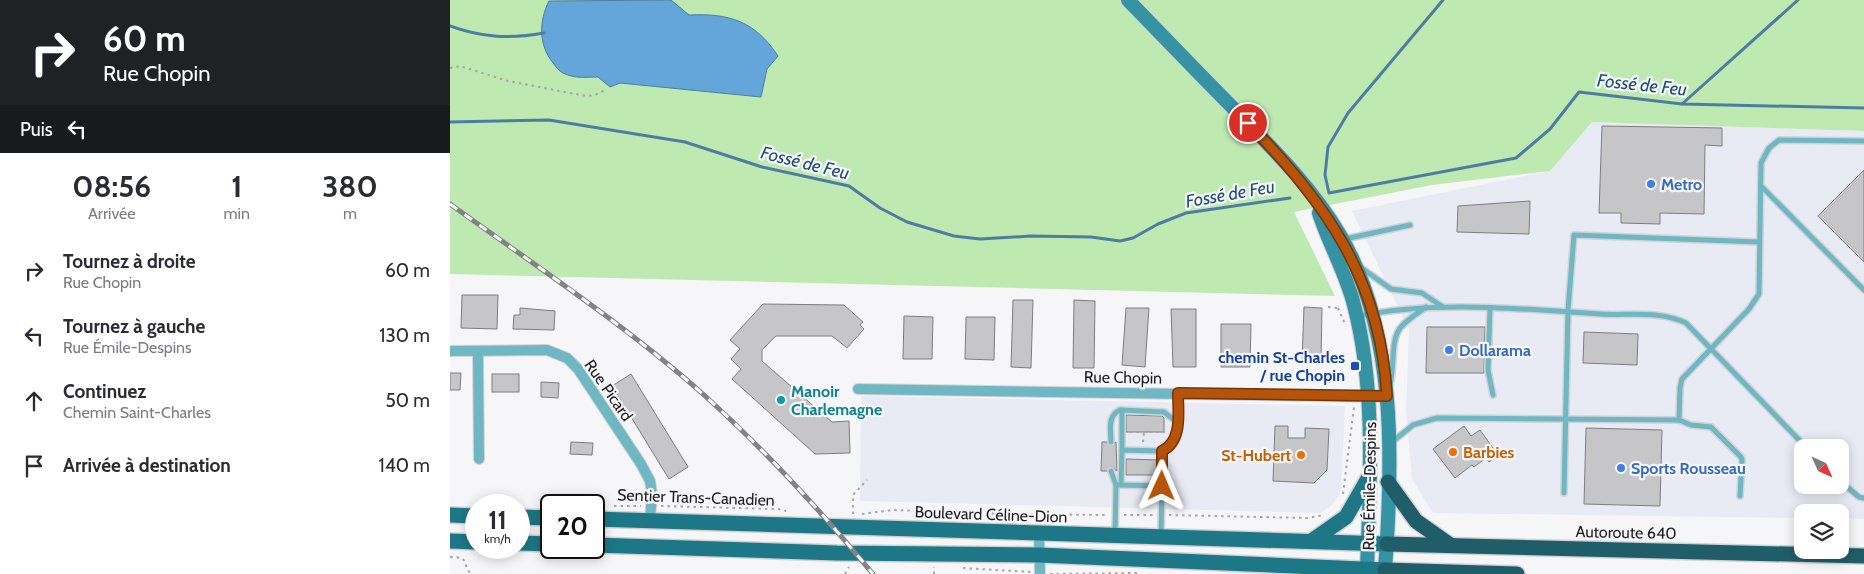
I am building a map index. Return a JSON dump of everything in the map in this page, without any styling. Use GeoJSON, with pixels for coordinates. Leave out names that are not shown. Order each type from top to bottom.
{"type":"FeatureCollection","features":[{"type":"Feature","properties":{"kind":"highway"},"geometry":{"type":"LineString","coordinates":[[1388,482],[1416,520],[1450,545]]}},
{"type":"Feature","properties":{"kind":"highway","name":"Autoroute 640"},"geometry":{"type":"LineString","coordinates":[[1387,544],[1864,556]]}},
{"type":"Feature","properties":{"kind":"highway"},"geometry":{"type":"LineString","coordinates":[[1385,570],[1422,573],[1518,574]]}},
{"type":"Feature","properties":{"kind":"main road"},"geometry":{"type":"LineString","coordinates":[[1128,0],[1267,143],[1314,199],[1336,241]]}},
{"type":"Feature","properties":{"kind":"main road","name":"Rue Émile-Despins"},"geometry":{"type":"LineString","coordinates":[[1336,241],[1354,263],[1373,313],[1387,396],[1388,482],[1385,570]]}},
{"type":"Feature","properties":{"kind":"main road","name":"Rue Émile-Despins"},"geometry":{"type":"LineString","coordinates":[[1336,241],[1356,317],[1368,396],[1367,569]]}},
{"type":"Feature","properties":{"kind":"main road"},"geometry":{"type":"LineString","coordinates":[[1313,540],[1346,517],[1368,478]]}},
{"type":"Feature","properties":{"kind":"main road","name":"Boulevard Céline-Dion"},"geometry":{"type":"LineString","coordinates":[[605,518],[650,514],[1039,533],[1313,540],[1387,544]]}},
{"type":"Feature","properties":{"kind":"main road"},"geometry":{"type":"LineString","coordinates":[[450,515],[465,516]]}},
{"type":"Feature","properties":{"kind":"main road"},"geometry":{"type":"LineString","coordinates":[[450,541],[465,542]]}},
{"type":"Feature","properties":{"kind":"main road"},"geometry":{"type":"LineString","coordinates":[[605,545],[1039,555],[1274,570],[1385,570]]}},
{"type":"Feature","properties":{"kind":"street","name":"Rue Picard"},"geometry":{"type":"LineString","coordinates":[[450,351],[547,350],[567,358],[578,369],[641,464],[650,482],[650,514]]}},
{"type":"Feature","properties":{"kind":"street"},"geometry":{"type":"LineString","coordinates":[[478,351],[479,459]]}},
{"type":"Feature","properties":{"kind":"street","name":"Rue Chopin"},"geometry":{"type":"LineString","coordinates":[[858,389],[1387,396]]}},
{"type":"Feature","properties":{"kind":"street"},"geometry":{"type":"LineString","coordinates":[[1039,533],[1040,574]]}},
{"type":"Feature","properties":{"kind":"lane"},"geometry":{"type":"LineString","coordinates":[[1679,420],[1682,379],[1749,310],[1759,294],[1761,163],[1769,148],[1779,140],[1864,140]]}},
{"type":"Feature","properties":{"kind":"lane"},"geometry":{"type":"LineString","coordinates":[[1761,186],[1864,290]]}},
{"type":"Feature","properties":{"kind":"lane"},"geometry":{"type":"LineString","coordinates":[[1336,241],[1410,225]]}},
{"type":"Feature","properties":{"kind":"lane"},"geometry":{"type":"LineString","coordinates":[[1564,493],[1568,310],[1574,235],[1759,242]]}},
{"type":"Feature","properties":{"kind":"lane"},"geometry":{"type":"LineString","coordinates":[[1354,263],[1391,289],[1422,293],[1443,307]]}},
{"type":"Feature","properties":{"kind":"lane"},"geometry":{"type":"LineString","coordinates":[[1356,317],[1427,306],[1568,310],[1599,314],[1673,316],[1686,323],[1798,439]]}},
{"type":"Feature","properties":{"kind":"lane"},"geometry":{"type":"LineString","coordinates":[[1387,396],[1394,369],[1396,334],[1403,325],[1427,306]]}},
{"type":"Feature","properties":{"kind":"lane"},"geometry":{"type":"LineString","coordinates":[[1490,308],[1488,370],[1492,395]]}},
{"type":"Feature","properties":{"kind":"lane"},"geometry":{"type":"LineString","coordinates":[[1161,536],[1162,451],[1175,437],[1178,422],[1178,393]]}},
{"type":"Feature","properties":{"kind":"lane"},"geometry":{"type":"LineString","coordinates":[[1111,442],[1112,416],[1122,410],[1164,412],[1178,422]]}},
{"type":"Feature","properties":{"kind":"lane"},"geometry":{"type":"LineString","coordinates":[[1115,535],[1122,450],[1122,410]]}},
{"type":"Feature","properties":{"kind":"lane"},"geometry":{"type":"LineString","coordinates":[[1388,445],[1409,427],[1424,420],[1494,417],[1566,420],[1679,420],[1691,425],[1711,427],[1740,456],[1742,459],[1740,496]]}},
{"type":"Feature","properties":{"kind":"lane"},"geometry":{"type":"LineString","coordinates":[[1122,450],[1162,451]]}},
{"type":"Feature","properties":{"kind":"lane"},"geometry":{"type":"LineString","coordinates":[[1111,471],[1118,485]]}},
{"type":"Feature","properties":{"kind":"lane"},"geometry":{"type":"LineString","coordinates":[[1118,485],[1162,486]]}},
{"type":"Feature","properties":{"kind":"lane"},"geometry":{"type":"LineString","coordinates":[[1849,488],[1859,497],[1864,498]]}},
{"type":"Feature","properties":{"kind":"path"},"geometry":{"type":"LineString","coordinates":[[450,68],[460,66],[508,81],[586,96],[595,95],[605,90]]}},
{"type":"Feature","properties":{"kind":"path"},"geometry":{"type":"LineString","coordinates":[[1328,307],[1338,308]]}},
{"type":"Feature","properties":{"kind":"path","name":"Rue Émile-Despins"},"geometry":{"type":"LineString","coordinates":[[1343,496],[1354,408]]}},
{"type":"Feature","properties":{"kind":"path"},"geometry":{"type":"LineString","coordinates":[[1126,432],[1164,432]]}},
{"type":"Feature","properties":{"kind":"path"},"geometry":{"type":"LineString","coordinates":[[1143,450],[1144,432]]}},
{"type":"Feature","properties":{"kind":"path"},"geometry":{"type":"LineString","coordinates":[[853,515],[853,495],[867,480]]}},
{"type":"Feature","properties":{"kind":"path","name":"Sentier Trans-Canadien"},"geometry":{"type":"LineString","coordinates":[[613,506],[650,514],[778,509],[792,514]]}},
{"type":"Feature","properties":{"kind":"path"},"geometry":{"type":"LineString","coordinates":[[846,516],[893,510],[1008,514],[1313,518],[1326,514]]}},
{"type":"Feature","properties":{"kind":"path"},"geometry":{"type":"LineString","coordinates":[[450,557],[461,557],[466,561],[471,574]]}},
{"type":"Feature","properties":{"kind":"path"},"geometry":{"type":"LineString","coordinates":[[934,567],[934,574]]}},
{"type":"Feature","properties":{"kind":"shaded area"},"geometry":{"type":"Polygon","coordinates":[[[1592,122],[1864,131],[1864,519],[1849,518],[1849,504],[1794,504],[1794,518],[1433,513],[1412,479],[1406,410],[1409,330],[1352,211],[1550,171],[1592,122]]]}},
{"type":"Feature","properties":{"kind":"shaded area"},"geometry":{"type":"Polygon","coordinates":[[[861,396],[1345,406],[1341,486],[1339,495],[1331,506],[1320,513],[860,501],[861,396]]]}},
{"type":"Feature","properties":{"kind":"green space"},"geometry":{"type":"Polygon","coordinates":[[[450,0],[1864,0],[1864,131],[1592,122],[1550,171],[1432,185],[1294,212],[1335,296],[450,274],[450,0]]]}},
{"type":"Feature","properties":{"kind":"water"},"geometry":{"type":"Polygon","coordinates":[[[671,0],[689,15],[717,16],[740,22],[750,27],[769,44],[778,56],[767,69],[761,97],[620,83],[610,87],[598,77],[567,75],[558,69],[548,56],[543,40],[542,24],[549,1],[671,0]]]}},
{"type":"Feature","properties":{"kind":"building"},"geometry":{"type":"Polygon","coordinates":[[[1602,126],[1722,128],[1722,146],[1705,145],[1704,214],[1660,213],[1660,224],[1621,223],[1621,213],[1599,213],[1602,126]]]}},
{"type":"Feature","properties":{"kind":"building"},"geometry":{"type":"Polygon","coordinates":[[[1864,170],[1864,262],[1818,216],[1864,170]]]}},
{"type":"Feature","properties":{"kind":"building"},"geometry":{"type":"Polygon","coordinates":[[[1530,201],[1529,234],[1457,232],[1458,206],[1530,201]]]}},
{"type":"Feature","properties":{"kind":"building"},"geometry":{"type":"Polygon","coordinates":[[[462,295],[498,295],[497,329],[461,328],[462,295]]]}},
{"type":"Feature","properties":{"kind":"building"},"geometry":{"type":"Polygon","coordinates":[[[1013,300],[1033,300],[1031,368],[1011,367],[1013,300]]]}},
{"type":"Feature","properties":{"kind":"building"},"geometry":{"type":"Polygon","coordinates":[[[1074,300],[1095,301],[1094,368],[1073,368],[1074,300]]]}},
{"type":"Feature","properties":{"kind":"building","name":"Manoir Charlemagne"},"geometry":{"type":"Polygon","coordinates":[[[763,304],[844,305],[863,322],[860,325],[864,329],[847,348],[832,336],[776,336],[762,350],[762,361],[832,422],[849,421],[850,453],[815,454],[732,379],[741,369],[731,359],[740,349],[730,340],[763,304]]]}},
{"type":"Feature","properties":{"kind":"building"},"geometry":{"type":"Polygon","coordinates":[[[1304,307],[1322,308],[1321,362],[1302,361],[1304,307]]]}},
{"type":"Feature","properties":{"kind":"building"},"geometry":{"type":"Polygon","coordinates":[[[520,308],[555,311],[554,330],[513,329],[514,315],[520,315],[520,308]]]}},
{"type":"Feature","properties":{"kind":"building"},"geometry":{"type":"Polygon","coordinates":[[[1126,308],[1149,308],[1145,367],[1122,365],[1126,308]]]}},
{"type":"Feature","properties":{"kind":"building"},"geometry":{"type":"Polygon","coordinates":[[[1171,309],[1196,309],[1196,367],[1173,367],[1171,309]]]}},
{"type":"Feature","properties":{"kind":"building"},"geometry":{"type":"Polygon","coordinates":[[[904,316],[933,317],[932,359],[903,359],[904,316]]]}},
{"type":"Feature","properties":{"kind":"building"},"geometry":{"type":"Polygon","coordinates":[[[966,317],[995,317],[994,360],[965,359],[966,317]]]}},
{"type":"Feature","properties":{"kind":"building"},"geometry":{"type":"Polygon","coordinates":[[[1221,324],[1251,324],[1250,367],[1221,367],[1221,324]]]}},
{"type":"Feature","properties":{"kind":"building"},"geometry":{"type":"Polygon","coordinates":[[[1427,327],[1485,327],[1484,373],[1426,373],[1427,327]]]}},
{"type":"Feature","properties":{"kind":"building"},"geometry":{"type":"Polygon","coordinates":[[[1584,332],[1638,334],[1637,365],[1583,363],[1584,332]]]}},
{"type":"Feature","properties":{"kind":"building"},"geometry":{"type":"Polygon","coordinates":[[[450,373],[461,373],[460,390],[450,390],[450,373]]]}},
{"type":"Feature","properties":{"kind":"building"},"geometry":{"type":"Polygon","coordinates":[[[492,374],[519,374],[519,392],[492,392],[492,374]]]}},
{"type":"Feature","properties":{"kind":"building"},"geometry":{"type":"Polygon","coordinates":[[[631,374],[688,467],[669,479],[612,386],[631,374]]]}},
{"type":"Feature","properties":{"kind":"building"},"geometry":{"type":"Polygon","coordinates":[[[541,382],[559,383],[558,398],[541,397],[541,382]]]}},
{"type":"Feature","properties":{"kind":"building"},"geometry":{"type":"Polygon","coordinates":[[[1126,415],[1162,416],[1164,418],[1164,432],[1126,432],[1126,415]]]}},
{"type":"Feature","properties":{"kind":"building"},"geometry":{"type":"Polygon","coordinates":[[[1275,426],[1288,426],[1288,438],[1305,438],[1305,428],[1329,429],[1327,470],[1314,483],[1273,481],[1275,426]]]}},
{"type":"Feature","properties":{"kind":"building"},"geometry":{"type":"Polygon","coordinates":[[[1464,426],[1471,436],[1480,430],[1498,455],[1489,462],[1486,458],[1474,467],[1472,465],[1455,478],[1433,449],[1464,426]]]}},
{"type":"Feature","properties":{"kind":"building"},"geometry":{"type":"Polygon","coordinates":[[[1586,428],[1662,430],[1660,506],[1584,504],[1586,428]]]}},
{"type":"Feature","properties":{"kind":"building"},"geometry":{"type":"Polygon","coordinates":[[[571,442],[593,443],[592,455],[570,454],[571,442]]]}},
{"type":"Feature","properties":{"kind":"building"},"geometry":{"type":"Polygon","coordinates":[[[1102,442],[1107,442],[1111,446],[1116,442],[1117,471],[1111,467],[1107,471],[1101,471],[1102,442]]]}},
{"type":"Feature","properties":{"kind":"building"},"geometry":{"type":"Polygon","coordinates":[[[1126,459],[1158,460],[1158,475],[1126,475],[1126,459]]]}},
{"type":"Feature","properties":{"kind":"waterway","name":"Fossé de Feu"},"geometry":{"type":"LineString","coordinates":[[1443,0],[1348,113],[1328,147],[1325,175],[1329,193],[1516,158],[1550,129],[1579,92],[1682,104],[1864,108]]}},
{"type":"Feature","properties":{"kind":"waterway"},"geometry":{"type":"LineString","coordinates":[[1682,104],[1798,0]]}},
{"type":"Feature","properties":{"kind":"waterway"},"geometry":{"type":"LineString","coordinates":[[450,26],[474,33],[508,37],[544,33]]}},
{"type":"Feature","properties":{"kind":"waterway","name":"Fossé de Feu"},"geometry":{"type":"LineString","coordinates":[[450,122],[549,120],[685,142],[762,167],[849,186],[880,208],[907,222],[954,236],[980,239],[1031,236],[1091,237],[1120,241],[1133,238],[1158,224],[1186,213],[1290,198]]}},
{"type":"Feature","properties":{"kind":"railway"},"geometry":{"type":"LineString","coordinates":[[450,204],[612,320],[704,395],[749,437],[792,482],[873,574]]}},
{"type":"Feature","properties":{"kind":"place","name":"Metro"},"geometry":{"type":"Point","coordinates":[1651,184]}},
{"type":"Feature","properties":{"kind":"place","name":"Dollarama"},"geometry":{"type":"Point","coordinates":[1449,350]}},
{"type":"Feature","properties":{"kind":"place","name":"chemin St-Charles / rue Chopin"},"geometry":{"type":"Point","coordinates":[1355,366]}},
{"type":"Feature","properties":{"kind":"place","name":"Manoir Charlemagne"},"geometry":{"type":"Point","coordinates":[781,400]}},
{"type":"Feature","properties":{"kind":"place","name":"Barbies"},"geometry":{"type":"Point","coordinates":[1453,452]}},
{"type":"Feature","properties":{"kind":"place","name":"St-Hubert"},"geometry":{"type":"Point","coordinates":[1301,455]}},
{"type":"Feature","properties":{"kind":"place","name":"Sports Rousseau"},"geometry":{"type":"Point","coordinates":[1621,468]}},
{"type":"Feature","properties":{"kind":"route"},"geometry":{"type":"LineString","coordinates":[[1162,486],[1162,451],[1168,447],[1178,432],[1178,393],[1387,396],[1371,305],[1345,244],[1334,225],[1299,178],[1248,123]]}}]}
